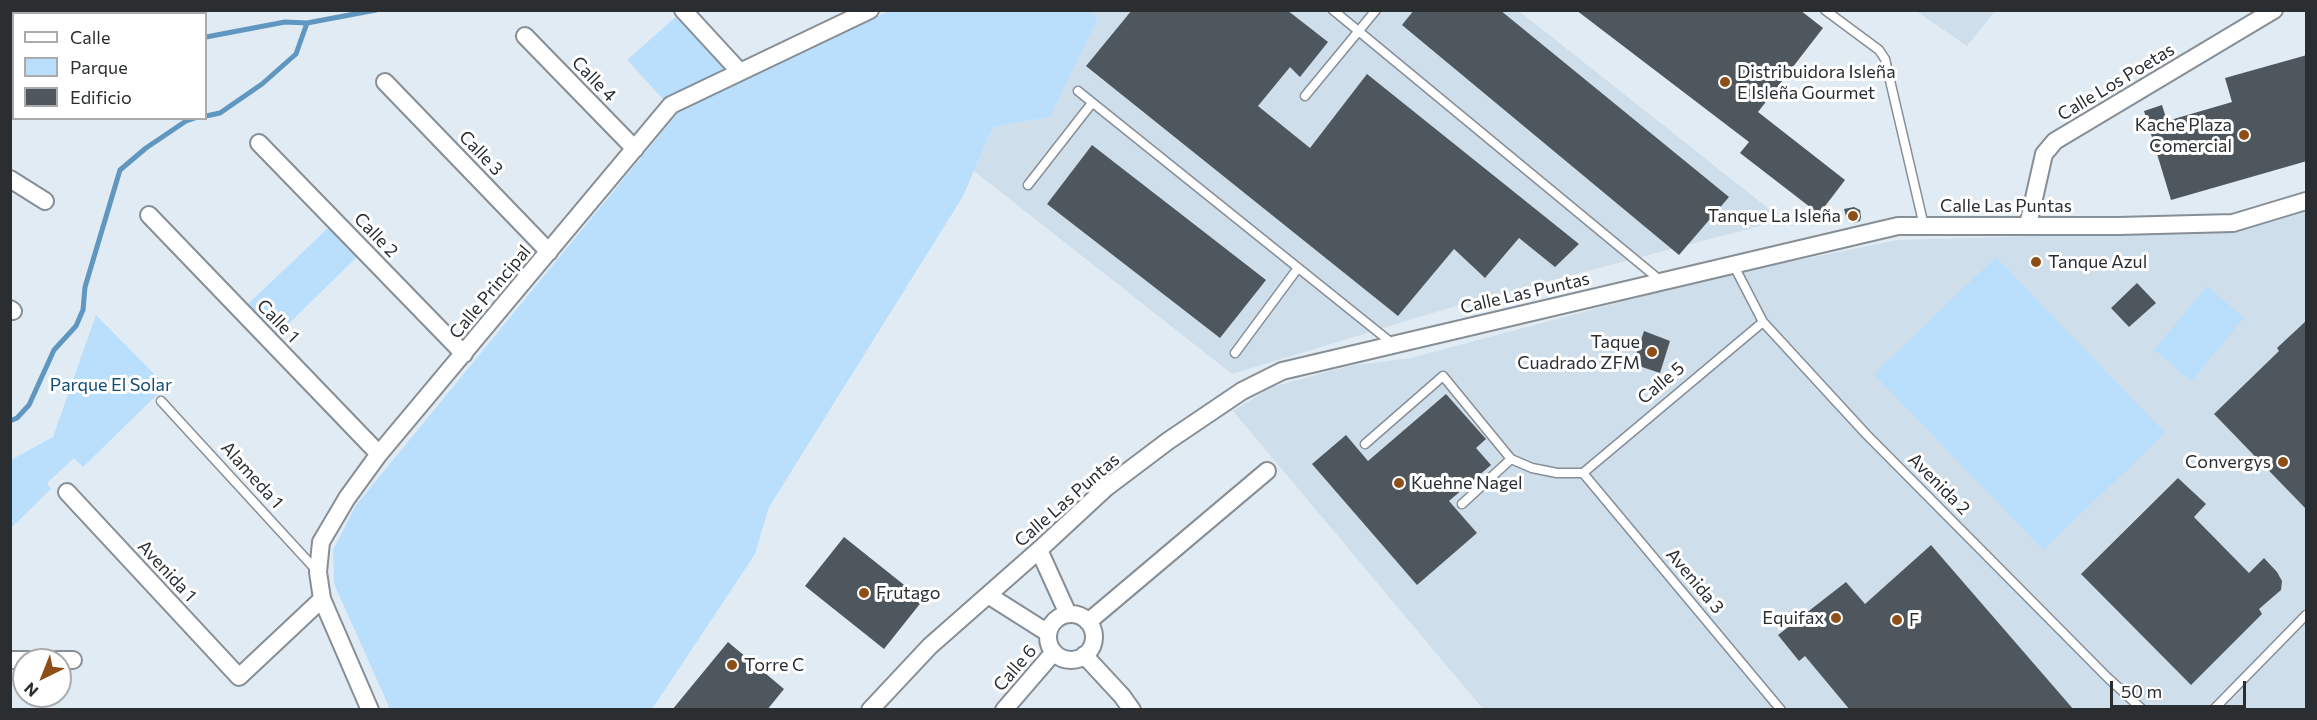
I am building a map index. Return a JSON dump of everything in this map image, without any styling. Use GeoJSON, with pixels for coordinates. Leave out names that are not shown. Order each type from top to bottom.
{"type":"FeatureCollection","features":[{"type":"Feature","properties":{"kind":"street"},"geometry":{"type":"LineString","coordinates":[[683,10],[740,72]]}},
{"type":"Feature","properties":{"kind":"street","name":"Calle Los Poetas"},"geometry":{"type":"LineString","coordinates":[[2028,225],[2044,154],[2055,141],[2274,10]]}},
{"type":"Feature","properties":{"kind":"street","name":"Calle Principal"},"geometry":{"type":"LineString","coordinates":[[370,710],[322,599],[318,572],[321,542],[347,498],[379,454],[671,105],[866,11]]}},
{"type":"Feature","properties":{"kind":"street","name":"Calle 4"},"geometry":{"type":"LineString","coordinates":[[525,36],[635,149]]}},
{"type":"Feature","properties":{"kind":"street","name":"Calle 3"},"geometry":{"type":"LineString","coordinates":[[385,82],[549,252]]}},
{"type":"Feature","properties":{"kind":"street","name":"Calle 2"},"geometry":{"type":"LineString","coordinates":[[259,143],[464,354]]}},
{"type":"Feature","properties":{"kind":"street"},"geometry":{"type":"LineString","coordinates":[[10,179],[45,201]]}},
{"type":"Feature","properties":{"kind":"street","name":"Calle Las Puntas"},"geometry":{"type":"LineString","coordinates":[[870,710],[930,646],[1107,487],[1168,441],[1242,391],[1282,371],[1898,226],[2118,226],[2233,223],[2307,201]]}},
{"type":"Feature","properties":{"kind":"street","name":"Calle 1"},"geometry":{"type":"LineString","coordinates":[[148,214],[379,454]]}},
{"type":"Feature","properties":{"kind":"street"},"geometry":{"type":"LineString","coordinates":[[1088,622],[1268,471]]}},
{"type":"Feature","properties":{"kind":"street","name":"Avenida 1"},"geometry":{"type":"LineString","coordinates":[[67,492],[239,677],[322,599]]}},
{"type":"Feature","properties":{"kind":"street"},"geometry":{"type":"LineString","coordinates":[[1039,550],[1068,614]]}},
{"type":"Feature","properties":{"kind":"street"},"geometry":{"type":"LineString","coordinates":[[988,595],[1048,633]]}},
{"type":"Feature","properties":{"kind":"street"},"geometry":{"type":"LineString","coordinates":[[1068,614],[1083,617],[1088,622],[1094,637],[1093,644],[1084,655],[1069,659],[1054,652],[1048,641],[1048,633],[1055,620],[1068,614]]}},
{"type":"Feature","properties":{"kind":"street","name":"Calle 6"},"geometry":{"type":"LineString","coordinates":[[1004,710],[1054,652]]}},
{"type":"Feature","properties":{"kind":"street"},"geometry":{"type":"LineString","coordinates":[[1084,655],[1132,710]]}},
{"type":"Feature","properties":{"kind":"street"},"geometry":{"type":"LineString","coordinates":[[10,660],[73,660]]}},
{"type":"Feature","properties":{"kind":"lane"},"geometry":{"type":"LineString","coordinates":[[1333,10],[1661,281]]}},
{"type":"Feature","properties":{"kind":"lane"},"geometry":{"type":"LineString","coordinates":[[1305,96],[1376,10]]}},
{"type":"Feature","properties":{"kind":"lane"},"geometry":{"type":"LineString","coordinates":[[1825,10],[1879,50],[1885,59],[1924,225]]}},
{"type":"Feature","properties":{"kind":"lane"},"geometry":{"type":"LineString","coordinates":[[1078,91],[1393,344]]}},
{"type":"Feature","properties":{"kind":"lane"},"geometry":{"type":"LineString","coordinates":[[1028,185],[1092,102]]}},
{"type":"Feature","properties":{"kind":"lane","name":"Avenida 2"},"geometry":{"type":"LineString","coordinates":[[1733,264],[1763,322],[1866,434],[2108,678],[2144,710]]}},
{"type":"Feature","properties":{"kind":"lane"},"geometry":{"type":"LineString","coordinates":[[1234,353],[1298,268]]}},
{"type":"Feature","properties":{"kind":"lane","name":"Calle 5"},"geometry":{"type":"LineString","coordinates":[[1583,473],[1763,322]]}},
{"type":"Feature","properties":{"kind":"lane"},"geometry":{"type":"LineString","coordinates":[[1365,444],[1443,376],[1511,459],[1532,468],[1557,473],[1583,473]]}},
{"type":"Feature","properties":{"kind":"lane","name":"Alameda 1"},"geometry":{"type":"LineString","coordinates":[[162,401],[318,572]]}},
{"type":"Feature","properties":{"kind":"lane"},"geometry":{"type":"LineString","coordinates":[[1462,504],[1511,459]]}},
{"type":"Feature","properties":{"kind":"lane","name":"Avenida 3"},"geometry":{"type":"LineString","coordinates":[[1583,473],[1781,710]]}},
{"type":"Feature","properties":{"kind":"lane"},"geometry":{"type":"LineString","coordinates":[[2213,710],[2307,615]]}},
{"type":"Feature","properties":{"kind":"shaded area"},"geometry":{"type":"Polygon","coordinates":[[[1089,11],[1519,11],[1783,220],[1472,301],[1232,374],[974,171],[993,127],[1050,117],[1098,18],[1089,11]]]}},
{"type":"Feature","properties":{"kind":"shaded area"},"geometry":{"type":"Polygon","coordinates":[[[1916,11],[1995,11],[1967,46],[1916,11]]]}},
{"type":"Feature","properties":{"kind":"shaded area"},"geometry":{"type":"Polygon","coordinates":[[[2306,212],[2306,709],[1483,709],[1233,411],[1272,387],[1349,366],[1411,358],[1710,278],[1898,240],[2243,230],[2306,212]]]}},
{"type":"Feature","properties":{"kind":"green space"},"geometry":{"type":"Polygon","coordinates":[[[1089,10],[1098,18],[1050,117],[993,127],[962,198],[769,507],[755,554],[652,709],[390,709],[334,584],[333,550],[356,505],[681,109],[889,11],[1089,10]]]}},
{"type":"Feature","properties":{"kind":"green space"},"geometry":{"type":"Polygon","coordinates":[[[679,14],[729,69],[664,100],[627,60],[679,14]]]}},
{"type":"Feature","properties":{"kind":"green space"},"geometry":{"type":"Polygon","coordinates":[[[329,227],[358,256],[276,336],[246,306],[329,227]]]}},
{"type":"Feature","properties":{"kind":"green space"},"geometry":{"type":"Polygon","coordinates":[[[1996,257],[2165,433],[2043,550],[1874,374],[1996,257]]]}},
{"type":"Feature","properties":{"kind":"green space"},"geometry":{"type":"Polygon","coordinates":[[[2207,286],[2244,318],[2191,381],[2154,350],[2207,286]]]}},
{"type":"Feature","properties":{"kind":"green space","name":"Parque El Solar"},"geometry":{"type":"Polygon","coordinates":[[[96,315],[166,386],[83,467],[74,458],[47,483],[51,489],[11,528],[11,460],[53,437],[96,315]]]}},
{"type":"Feature","properties":{"kind":"building"},"geometry":{"type":"Polygon","coordinates":[[[1132,10],[1287,10],[1328,42],[1300,77],[1290,67],[1258,106],[1310,148],[1367,74],[1579,244],[1555,267],[1519,238],[1485,278],[1454,249],[1398,316],[1086,66],[1132,10]]]}},
{"type":"Feature","properties":{"kind":"building"},"geometry":{"type":"Polygon","coordinates":[[[1414,10],[1500,10],[1729,197],[1679,255],[1402,25],[1414,10]]]}},
{"type":"Feature","properties":{"kind":"building","name":"Distribuidora Isleña E Isleña Gourmet"},"geometry":{"type":"Polygon","coordinates":[[[1576,10],[1800,10],[1823,28],[1758,112],[1845,180],[1819,214],[1740,153],[1749,142],[1576,10]]]}},
{"type":"Feature","properties":{"kind":"building","name":"Kache Plaza Comercial"},"geometry":{"type":"Polygon","coordinates":[[[2307,55],[2307,161],[2171,200],[2144,111],[2162,105],[2167,121],[2232,102],[2225,78],[2307,55]]]}},
{"type":"Feature","properties":{"kind":"building"},"geometry":{"type":"Polygon","coordinates":[[[1092,145],[1266,280],[1220,338],[1047,204],[1092,145]]]}},
{"type":"Feature","properties":{"kind":"building","name":"Tanque La Isleña"},"geometry":{"type":"Polygon","coordinates":[[[1854,207],[1860,210],[1861,217],[1860,221],[1854,223],[1847,220],[1844,209],[1854,207]]]}},
{"type":"Feature","properties":{"kind":"building"},"geometry":{"type":"Polygon","coordinates":[[[2137,283],[2156,303],[2129,327],[2111,308],[2137,283]]]}},
{"type":"Feature","properties":{"kind":"building","name":"Convergys"},"geometry":{"type":"Polygon","coordinates":[[[2307,320],[2307,510],[2214,414],[2279,351],[2277,348],[2307,320]]]}},
{"type":"Feature","properties":{"kind":"building","name":"Taque Cuadrado ZFM"},"geometry":{"type":"Polygon","coordinates":[[[1644,331],[1670,341],[1660,373],[1633,364],[1644,331]]]}},
{"type":"Feature","properties":{"kind":"building","name":"Kuehne Nagel"},"geometry":{"type":"Polygon","coordinates":[[[1446,394],[1486,439],[1476,448],[1491,465],[1449,501],[1477,533],[1417,585],[1312,464],[1346,435],[1368,461],[1446,394]]]}},
{"type":"Feature","properties":{"kind":"building"},"geometry":{"type":"Polygon","coordinates":[[[2178,478],[2206,504],[2194,517],[2249,573],[2264,558],[2282,581],[2281,590],[2259,609],[2262,614],[2191,685],[2081,574],[2178,478]]]}},
{"type":"Feature","properties":{"kind":"building","name":"Frutago"},"geometry":{"type":"Polygon","coordinates":[[[844,537],[923,600],[884,649],[805,586],[844,537]]]}},
{"type":"Feature","properties":{"kind":"building","name":"F"},"geometry":{"type":"Polygon","coordinates":[[[1931,545],[2074,710],[1850,710],[1805,656],[1799,661],[1778,635],[1846,582],[1865,604],[1931,545]]]}},
{"type":"Feature","properties":{"kind":"building","name":"Torre C"},"geometry":{"type":"Polygon","coordinates":[[[728,642],[784,689],[767,710],[672,710],[728,642]]]}},
{"type":"Feature","properties":{"kind":"waterway"},"geometry":{"type":"LineString","coordinates":[[207,37],[285,22],[307,23],[376,10]]}},
{"type":"Feature","properties":{"kind":"waterway"},"geometry":{"type":"LineString","coordinates":[[207,116],[220,113],[262,84],[296,54],[307,23]]}},
{"type":"Feature","properties":{"kind":"waterway"},"geometry":{"type":"LineString","coordinates":[[10,421],[17,418],[29,405],[54,350],[76,326],[83,310],[85,287],[120,170],[146,148],[189,120]]}},
{"type":"Feature","properties":{"kind":"place","name":"Distribuidora Isleña E Isleña Gourmet"},"geometry":{"type":"Point","coordinates":[1725,82]}},
{"type":"Feature","properties":{"kind":"place","name":"Kache Plaza Comercial"},"geometry":{"type":"Point","coordinates":[2244,135]}},
{"type":"Feature","properties":{"kind":"place","name":"Tanque La Isleña"},"geometry":{"type":"Point","coordinates":[1853,216]}},
{"type":"Feature","properties":{"kind":"place","name":"Tanque Azul"},"geometry":{"type":"Point","coordinates":[2036,262]}},
{"type":"Feature","properties":{"kind":"place","name":"Taque Cuadrado ZFM"},"geometry":{"type":"Point","coordinates":[1652,352]}},
{"type":"Feature","properties":{"kind":"place","name":"Convergys"},"geometry":{"type":"Point","coordinates":[2283,462]}},
{"type":"Feature","properties":{"kind":"place","name":"Kuehne Nagel"},"geometry":{"type":"Point","coordinates":[1399,483]}},
{"type":"Feature","properties":{"kind":"place","name":"Frutago"},"geometry":{"type":"Point","coordinates":[864,593]}},
{"type":"Feature","properties":{"kind":"place","name":"Equifax"},"geometry":{"type":"Point","coordinates":[1836,618]}},
{"type":"Feature","properties":{"kind":"place","name":"F"},"geometry":{"type":"Point","coordinates":[1897,620]}},
{"type":"Feature","properties":{"kind":"place","name":"Torre C"},"geometry":{"type":"Point","coordinates":[732,665]}}]}
